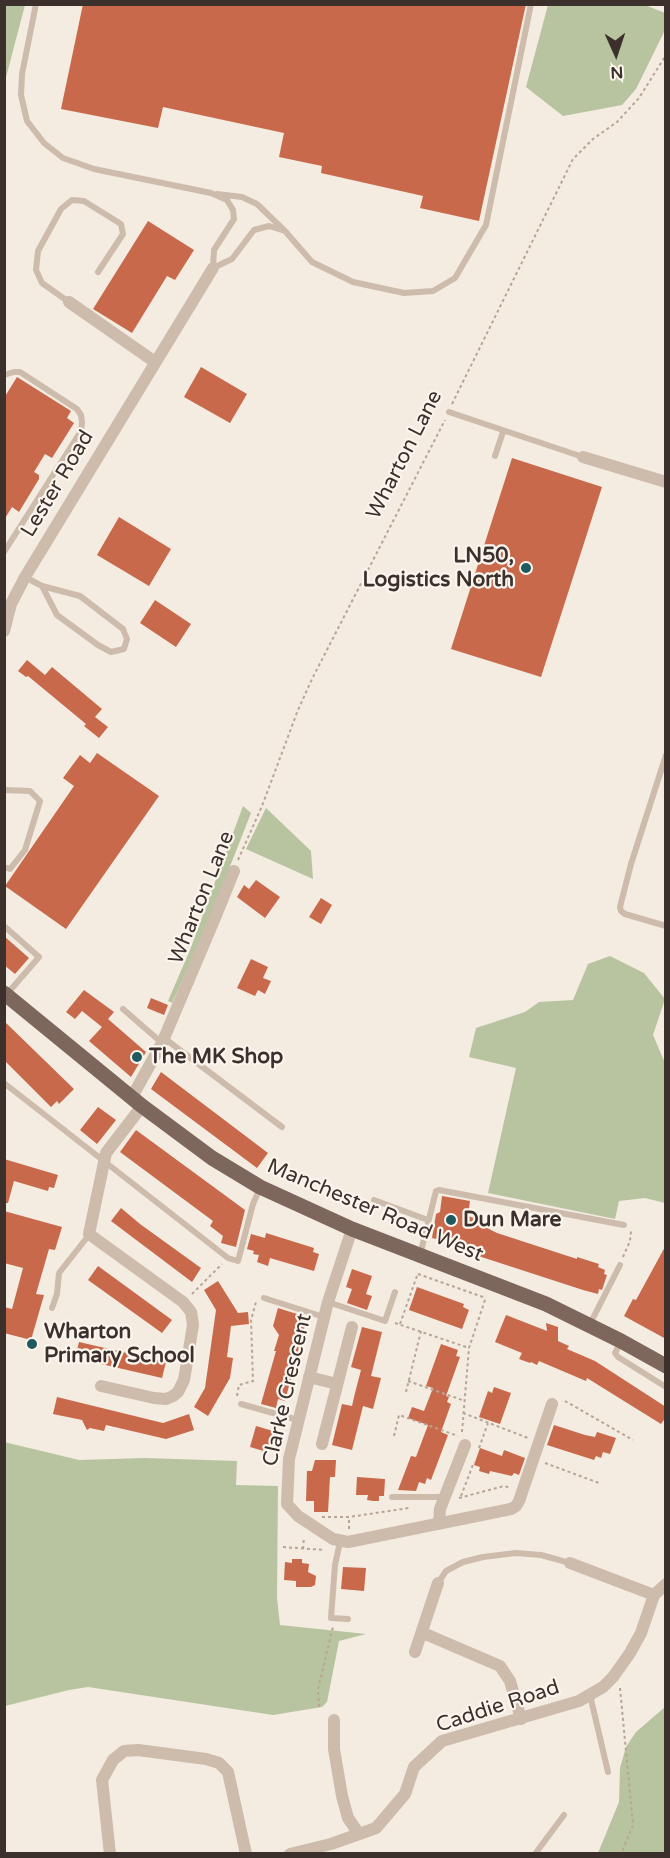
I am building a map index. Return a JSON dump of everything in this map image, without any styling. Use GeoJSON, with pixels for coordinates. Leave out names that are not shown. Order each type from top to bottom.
{"type":"FeatureCollection","features":[{"type":"Feature","properties":{"kind":"main road","name":"Manchester Road West"},"geometry":{"type":"LineString","coordinates":[[6,994],[137,1102],[212,1158],[260,1187],[352,1229],[422,1256],[488,1291],[546,1304],[666,1366]]}},
{"type":"Feature","properties":{"kind":"street","name":"Lester Road"},"geometry":{"type":"LineString","coordinates":[[4,631],[11,604],[25,577],[213,268]]}},
{"type":"Feature","properties":{"kind":"street"},"geometry":{"type":"LineString","coordinates":[[69,302],[156,362]]}},
{"type":"Feature","properties":{"kind":"street"},"geometry":{"type":"LineString","coordinates":[[584,457],[666,482]]}},
{"type":"Feature","properties":{"kind":"street","name":"Wharton Lane"},"geometry":{"type":"LineString","coordinates":[[89,1234],[108,1148],[137,1102],[234,871]]}},
{"type":"Feature","properties":{"kind":"street","name":"Clarke Crescent"},"geometry":{"type":"LineString","coordinates":[[298,1516],[287,1504],[288,1458],[328,1302],[352,1229]]}},
{"type":"Feature","properties":{"kind":"street"},"geometry":{"type":"LineString","coordinates":[[89,1234],[183,1302],[191,1312],[193,1325],[184,1380],[178,1392],[165,1399],[101,1386]]}},
{"type":"Feature","properties":{"kind":"street"},"geometry":{"type":"LineString","coordinates":[[322,1444],[352,1327]]}},
{"type":"Feature","properties":{"kind":"street"},"geometry":{"type":"LineString","coordinates":[[309,1377],[337,1384]]}},
{"type":"Feature","properties":{"kind":"street"},"geometry":{"type":"LineString","coordinates":[[298,1516],[339,1546],[348,1542],[511,1509],[516,1506],[522,1493],[552,1404]]}},
{"type":"Feature","properties":{"kind":"street"},"geometry":{"type":"LineString","coordinates":[[439,1524],[443,1500],[464,1441]]}},
{"type":"Feature","properties":{"kind":"street"},"geometry":{"type":"LineString","coordinates":[[570,1563],[654,1595]]}},
{"type":"Feature","properties":{"kind":"street"},"geometry":{"type":"LineString","coordinates":[[415,1652],[438,1583]]}},
{"type":"Feature","properties":{"kind":"street","name":"Caddie Road"},"geometry":{"type":"LineString","coordinates":[[290,1854],[332,1849],[359,1833],[376,1828],[405,1794],[414,1767],[442,1741],[579,1701],[603,1687],[613,1677],[641,1633],[654,1595],[666,1584]]}},
{"type":"Feature","properties":{"kind":"street"},"geometry":{"type":"LineString","coordinates":[[423,1633],[500,1666],[510,1681],[521,1719]]}},
{"type":"Feature","properties":{"kind":"street"},"geometry":{"type":"LineString","coordinates":[[334,1720],[334,1749],[342,1796],[348,1818],[359,1833]]}},
{"type":"Feature","properties":{"kind":"street"},"geometry":{"type":"LineString","coordinates":[[110,1854],[102,1780],[113,1760],[124,1751],[138,1750],[206,1759],[219,1763],[228,1772],[246,1854]]}},
{"type":"Feature","properties":{"kind":"lane"},"geometry":{"type":"LineString","coordinates":[[36,4],[22,74],[21,95],[27,121],[44,143],[63,158],[94,169],[211,193],[242,197],[257,204],[312,262],[353,282],[404,293],[433,291],[455,278],[486,225],[531,4]]}},
{"type":"Feature","properties":{"kind":"lane"},"geometry":{"type":"LineString","coordinates":[[211,193],[226,200],[233,210],[234,219],[214,250],[213,268],[232,259],[254,230],[269,226],[285,231]]}},
{"type":"Feature","properties":{"kind":"lane"},"geometry":{"type":"LineString","coordinates":[[69,302],[42,283],[36,270],[38,251],[61,209],[72,200],[84,201],[121,224],[123,234],[98,272]]}},
{"type":"Feature","properties":{"kind":"lane"},"geometry":{"type":"LineString","coordinates":[[4,375],[20,372],[77,409],[82,423],[81,431],[4,552]]}},
{"type":"Feature","properties":{"kind":"lane"},"geometry":{"type":"LineString","coordinates":[[449,412],[503,432],[584,457]]}},
{"type":"Feature","properties":{"kind":"lane"},"geometry":{"type":"LineString","coordinates":[[495,456],[503,432]]}},
{"type":"Feature","properties":{"kind":"lane"},"geometry":{"type":"LineString","coordinates":[[25,577],[42,586],[80,596],[123,629],[127,639],[124,649],[111,652],[57,615],[42,586]]}},
{"type":"Feature","properties":{"kind":"lane"},"geometry":{"type":"LineString","coordinates":[[666,756],[631,864],[620,907],[625,914],[666,926]]}},
{"type":"Feature","properties":{"kind":"lane"},"geometry":{"type":"LineString","coordinates":[[4,790],[30,791],[40,801],[25,850],[10,869],[4,867]]}},
{"type":"Feature","properties":{"kind":"lane"},"geometry":{"type":"LineString","coordinates":[[4,926],[39,957],[6,994]]}},
{"type":"Feature","properties":{"kind":"lane"},"geometry":{"type":"LineString","coordinates":[[123,1009],[282,1127]]}},
{"type":"Feature","properties":{"kind":"lane"},"geometry":{"type":"LineString","coordinates":[[4,1083],[228,1258],[238,1261],[253,1204],[260,1187]]}},
{"type":"Feature","properties":{"kind":"lane"},"geometry":{"type":"LineString","coordinates":[[422,1256],[428,1220],[436,1191],[439,1190],[624,1225]]}},
{"type":"Feature","properties":{"kind":"lane"},"geometry":{"type":"LineString","coordinates":[[374,1200],[428,1220]]}},
{"type":"Feature","properties":{"kind":"lane"},"geometry":{"type":"LineString","coordinates":[[52,1308],[57,1294],[59,1273],[89,1234]]}},
{"type":"Feature","properties":{"kind":"lane"},"geometry":{"type":"LineString","coordinates":[[590,1325],[620,1265]]}},
{"type":"Feature","properties":{"kind":"lane"},"geometry":{"type":"LineString","coordinates":[[328,1302],[385,1321],[395,1292]]}},
{"type":"Feature","properties":{"kind":"lane"},"geometry":{"type":"LineString","coordinates":[[264,1298],[324,1317]]}},
{"type":"Feature","properties":{"kind":"lane"},"geometry":{"type":"LineString","coordinates":[[621,1341],[615,1353],[618,1357],[666,1387]]}},
{"type":"Feature","properties":{"kind":"lane"},"geometry":{"type":"LineString","coordinates":[[241,1404],[298,1420]]}},
{"type":"Feature","properties":{"kind":"lane"},"geometry":{"type":"LineString","coordinates":[[392,1497],[443,1500]]}},
{"type":"Feature","properties":{"kind":"lane"},"geometry":{"type":"LineString","coordinates":[[339,1546],[332,1618],[348,1619]]}},
{"type":"Feature","properties":{"kind":"lane"},"geometry":{"type":"LineString","coordinates":[[438,1583],[446,1571],[463,1562],[483,1557],[516,1553],[541,1555],[570,1563]]}},
{"type":"Feature","properties":{"kind":"lane"},"geometry":{"type":"LineString","coordinates":[[590,1695],[608,1772]]}},
{"type":"Feature","properties":{"kind":"lane"},"geometry":{"type":"LineString","coordinates":[[535,1854],[564,1815]]}},
{"type":"Feature","properties":{"kind":"path","name":"Wharton Lane"},"geometry":{"type":"LineString","coordinates":[[234,871],[312,679],[449,412],[573,159],[593,139],[617,122],[639,98],[666,55]]}},
{"type":"Feature","properties":{"kind":"path"},"geometry":{"type":"LineString","coordinates":[[620,1265],[630,1241],[630,1227],[624,1225]]}},
{"type":"Feature","properties":{"kind":"path"},"geometry":{"type":"LineString","coordinates":[[400,1324],[422,1256]]}},
{"type":"Feature","properties":{"kind":"path"},"geometry":{"type":"LineString","coordinates":[[183,1302],[228,1258]]}},
{"type":"Feature","properties":{"kind":"path"},"geometry":{"type":"LineString","coordinates":[[393,1436],[399,1415],[464,1441],[463,1413],[469,1348],[488,1291],[418,1274]]}},
{"type":"Feature","properties":{"kind":"path"},"geometry":{"type":"LineString","coordinates":[[241,1404],[237,1398],[239,1385],[253,1381],[251,1320],[257,1300],[264,1298]]}},
{"type":"Feature","properties":{"kind":"path"},"geometry":{"type":"LineString","coordinates":[[386,1319],[469,1348]]}},
{"type":"Feature","properties":{"kind":"path"},"geometry":{"type":"LineString","coordinates":[[406,1392],[421,1331]]}},
{"type":"Feature","properties":{"kind":"path"},"geometry":{"type":"LineString","coordinates":[[408,1381],[464,1401]]}},
{"type":"Feature","properties":{"kind":"path"},"geometry":{"type":"LineString","coordinates":[[552,1404],[558,1397],[633,1440]]}},
{"type":"Feature","properties":{"kind":"path"},"geometry":{"type":"LineString","coordinates":[[463,1413],[539,1442]]}},
{"type":"Feature","properties":{"kind":"path"},"geometry":{"type":"LineString","coordinates":[[533,1459],[599,1482]]}},
{"type":"Feature","properties":{"kind":"path"},"geometry":{"type":"LineString","coordinates":[[443,1500],[504,1486],[522,1493]]}},
{"type":"Feature","properties":{"kind":"path"},"geometry":{"type":"LineString","coordinates":[[298,1516],[350,1517],[408,1508]]}},
{"type":"Feature","properties":{"kind":"path"},"geometry":{"type":"LineString","coordinates":[[283,1547],[339,1546]]}},
{"type":"Feature","properties":{"kind":"path"},"geometry":{"type":"LineString","coordinates":[[319,1707],[318,1689],[334,1618]]}},
{"type":"Feature","properties":{"kind":"path"},"geometry":{"type":"LineString","coordinates":[[613,1677],[619,1682],[633,1825],[621,1854]]}},
{"type":"Feature","properties":{"kind":"green space"},"geometry":{"type":"Polygon","coordinates":[[[4,5],[25,5],[5,81],[4,5]]]}},
{"type":"Feature","properties":{"kind":"green space"},"geometry":{"type":"Polygon","coordinates":[[[548,5],[645,5],[665,13],[665,30],[636,89],[622,105],[563,116],[526,87],[548,5]]]}},
{"type":"Feature","properties":{"kind":"green space"},"geometry":{"type":"Polygon","coordinates":[[[243,806],[251,813],[203,935],[172,1003],[168,1001],[190,950],[243,806]]]}},
{"type":"Feature","properties":{"kind":"green space"},"geometry":{"type":"Polygon","coordinates":[[[266,808],[311,851],[313,879],[246,849],[266,808]]]}},
{"type":"Feature","properties":{"kind":"green space"},"geometry":{"type":"Polygon","coordinates":[[[610,956],[644,973],[665,999],[653,1035],[665,1063],[665,1203],[645,1198],[619,1201],[615,1219],[488,1193],[516,1068],[469,1057],[476,1028],[525,1012],[539,1002],[573,1000],[588,964],[610,956]]]}},
{"type":"Feature","properties":{"kind":"green space"},"geometry":{"type":"Polygon","coordinates":[[[4,1442],[79,1460],[145,1458],[237,1461],[236,1485],[278,1486],[277,1598],[280,1625],[366,1634],[339,1641],[327,1702],[322,1707],[273,1715],[88,1687],[5,1706],[4,1442]]]}},
{"type":"Feature","properties":{"kind":"green space"},"geometry":{"type":"Polygon","coordinates":[[[665,1707],[665,1853],[598,1853],[619,1802],[620,1768],[626,1747],[636,1732],[665,1707]]]}},
{"type":"Feature","properties":{"kind":"building"},"geometry":{"type":"Polygon","coordinates":[[[83,4],[526,4],[479,221],[420,208],[423,196],[321,173],[322,166],[279,157],[284,133],[163,107],[158,128],[61,109],[83,4]]]}},
{"type":"Feature","properties":{"kind":"building"},"geometry":{"type":"Polygon","coordinates":[[[148,221],[194,250],[175,280],[167,276],[132,333],[93,309],[148,221]]]}},
{"type":"Feature","properties":{"kind":"building"},"geometry":{"type":"Polygon","coordinates":[[[201,367],[247,394],[230,423],[184,397],[201,367]]]}},
{"type":"Feature","properties":{"kind":"building"},"geometry":{"type":"Polygon","coordinates":[[[17,377],[71,411],[67,418],[74,423],[52,458],[45,454],[34,472],[39,475],[39,479],[19,512],[12,507],[4,520],[4,398],[17,377]]]}},
{"type":"Feature","properties":{"kind":"building","name":"LN50, Logistics North"},"geometry":{"type":"Polygon","coordinates":[[[512,458],[602,487],[541,677],[451,649],[512,458]]]}},
{"type":"Feature","properties":{"kind":"building"},"geometry":{"type":"Polygon","coordinates":[[[119,517],[171,549],[149,586],[97,555],[119,517]]]}},
{"type":"Feature","properties":{"kind":"building"},"geometry":{"type":"Polygon","coordinates":[[[155,600],[191,624],[176,647],[140,623],[155,600]]]}},
{"type":"Feature","properties":{"kind":"building"},"geometry":{"type":"Polygon","coordinates":[[[27,660],[45,675],[52,667],[102,709],[95,717],[108,727],[99,738],[84,726],[86,724],[28,676],[18,671],[27,660]]]}},
{"type":"Feature","properties":{"kind":"building"},"geometry":{"type":"Polygon","coordinates":[[[97,753],[159,796],[66,929],[5,886],[74,786],[63,778],[80,755],[90,763],[97,753]]]}},
{"type":"Feature","properties":{"kind":"building"},"geometry":{"type":"Polygon","coordinates":[[[256,880],[280,897],[265,918],[237,897],[244,885],[249,889],[256,880]]]}},
{"type":"Feature","properties":{"kind":"building"},"geometry":{"type":"Polygon","coordinates":[[[321,898],[332,905],[321,924],[309,917],[321,898]]]}},
{"type":"Feature","properties":{"kind":"building"},"geometry":{"type":"Polygon","coordinates":[[[4,936],[29,958],[15,974],[4,965],[4,936]]]}},
{"type":"Feature","properties":{"kind":"building"},"geometry":{"type":"Polygon","coordinates":[[[251,959],[268,967],[263,978],[271,981],[265,994],[258,990],[255,996],[237,988],[251,959]]]}},
{"type":"Feature","properties":{"kind":"building"},"geometry":{"type":"Polygon","coordinates":[[[84,990],[114,1012],[108,1019],[146,1052],[131,1077],[89,1041],[102,1027],[82,1011],[75,1019],[66,1012],[84,990]]]}},
{"type":"Feature","properties":{"kind":"building"},"geometry":{"type":"Polygon","coordinates":[[[151,998],[168,1005],[164,1015],[147,1008],[151,998]]]}},
{"type":"Feature","properties":{"kind":"building"},"geometry":{"type":"Polygon","coordinates":[[[4,1021],[74,1089],[59,1104],[57,1101],[51,1107],[4,1060],[4,1021]]]}},
{"type":"Feature","properties":{"kind":"building"},"geometry":{"type":"Polygon","coordinates":[[[161,1072],[268,1153],[257,1168],[151,1089],[161,1072]]]}},
{"type":"Feature","properties":{"kind":"building"},"geometry":{"type":"Polygon","coordinates":[[[98,1107],[116,1120],[97,1144],[80,1130],[98,1107]]]}},
{"type":"Feature","properties":{"kind":"building"},"geometry":{"type":"Polygon","coordinates":[[[136,1130],[245,1210],[236,1247],[221,1243],[223,1236],[210,1226],[213,1221],[120,1152],[136,1130]]]}},
{"type":"Feature","properties":{"kind":"building"},"geometry":{"type":"Polygon","coordinates":[[[4,1159],[58,1175],[54,1188],[49,1187],[48,1191],[14,1181],[8,1203],[4,1203],[4,1159]]]}},
{"type":"Feature","properties":{"kind":"building"},"geometry":{"type":"Polygon","coordinates":[[[442,1196],[470,1201],[468,1216],[491,1224],[489,1229],[497,1233],[599,1264],[598,1267],[605,1270],[604,1274],[607,1275],[602,1290],[599,1289],[598,1294],[583,1290],[460,1250],[461,1244],[432,1238],[442,1196]]]}},
{"type":"Feature","properties":{"kind":"building"},"geometry":{"type":"Polygon","coordinates":[[[121,1208],[201,1268],[192,1282],[111,1221],[121,1208]]]}},
{"type":"Feature","properties":{"kind":"building"},"geometry":{"type":"Polygon","coordinates":[[[4,1211],[62,1227],[55,1250],[49,1249],[36,1294],[44,1295],[31,1340],[4,1333],[4,1307],[12,1309],[23,1268],[4,1263],[4,1211]]]}},
{"type":"Feature","properties":{"kind":"building"},"geometry":{"type":"Polygon","coordinates":[[[266,1233],[314,1248],[313,1252],[319,1254],[314,1271],[270,1258],[268,1266],[257,1262],[259,1255],[247,1249],[251,1234],[265,1238],[266,1233]]]}},
{"type":"Feature","properties":{"kind":"building"},"geometry":{"type":"Polygon","coordinates":[[[666,1245],[666,1339],[624,1316],[633,1299],[636,1300],[666,1245]]]}},
{"type":"Feature","properties":{"kind":"building"},"geometry":{"type":"Polygon","coordinates":[[[98,1266],[172,1320],[162,1333],[88,1280],[98,1266]]]}},
{"type":"Feature","properties":{"kind":"building"},"geometry":{"type":"Polygon","coordinates":[[[352,1269],[372,1276],[366,1294],[372,1296],[367,1310],[347,1303],[352,1289],[346,1287],[352,1269]]]}},
{"type":"Feature","properties":{"kind":"building"},"geometry":{"type":"Polygon","coordinates":[[[218,1281],[238,1313],[248,1312],[249,1324],[231,1326],[227,1357],[233,1358],[230,1378],[208,1416],[194,1407],[205,1388],[216,1310],[204,1290],[218,1281]]]}},
{"type":"Feature","properties":{"kind":"building"},"geometry":{"type":"Polygon","coordinates":[[[417,1287],[464,1304],[463,1307],[469,1310],[462,1329],[409,1310],[417,1287]]]}},
{"type":"Feature","properties":{"kind":"building"},"geometry":{"type":"Polygon","coordinates":[[[278,1308],[300,1315],[297,1323],[305,1325],[285,1401],[278,1399],[276,1408],[261,1404],[279,1335],[273,1326],[278,1308]]]}},
{"type":"Feature","properties":{"kind":"building"},"geometry":{"type":"Polygon","coordinates":[[[506,1315],[547,1331],[546,1323],[558,1327],[558,1341],[569,1346],[567,1349],[595,1361],[666,1407],[666,1417],[661,1424],[587,1378],[586,1381],[539,1361],[537,1365],[519,1359],[522,1353],[495,1342],[506,1315]]]}},
{"type":"Feature","properties":{"kind":"building"},"geometry":{"type":"Polygon","coordinates":[[[362,1327],[382,1332],[371,1376],[381,1378],[373,1409],[363,1406],[352,1450],[332,1445],[342,1404],[352,1406],[361,1370],[351,1367],[362,1327]]]}},
{"type":"Feature","properties":{"kind":"building"},"geometry":{"type":"Polygon","coordinates":[[[79,1342],[166,1362],[162,1378],[75,1358],[79,1342]]]}},
{"type":"Feature","properties":{"kind":"building"},"geometry":{"type":"Polygon","coordinates":[[[441,1344],[458,1350],[456,1356],[460,1357],[446,1396],[449,1397],[447,1402],[451,1404],[441,1432],[448,1435],[431,1480],[427,1478],[425,1484],[419,1482],[416,1491],[398,1490],[411,1456],[416,1457],[428,1425],[408,1418],[412,1407],[424,1411],[433,1388],[426,1386],[441,1344]]]}},
{"type":"Feature","properties":{"kind":"building"},"geometry":{"type":"Polygon","coordinates":[[[494,1387],[511,1393],[500,1424],[479,1417],[488,1391],[492,1393],[494,1387]]]}},
{"type":"Feature","properties":{"kind":"building"},"geometry":{"type":"Polygon","coordinates":[[[57,1397],[163,1423],[189,1414],[194,1430],[166,1439],[106,1425],[104,1431],[90,1428],[87,1430],[82,1420],[53,1414],[57,1397]]]}},
{"type":"Feature","properties":{"kind":"building"},"geometry":{"type":"Polygon","coordinates":[[[554,1425],[585,1435],[595,1437],[597,1432],[616,1438],[610,1454],[603,1452],[601,1458],[596,1456],[594,1460],[547,1445],[554,1425]]]}},
{"type":"Feature","properties":{"kind":"building"},"geometry":{"type":"Polygon","coordinates":[[[256,1426],[273,1431],[272,1436],[276,1437],[273,1449],[269,1447],[267,1452],[250,1447],[256,1426]]]}},
{"type":"Feature","properties":{"kind":"building"},"geometry":{"type":"Polygon","coordinates":[[[480,1448],[502,1456],[504,1450],[525,1458],[519,1475],[514,1473],[512,1476],[490,1471],[489,1474],[479,1471],[480,1467],[474,1465],[480,1448]]]}},
{"type":"Feature","properties":{"kind":"building"},"geometry":{"type":"Polygon","coordinates":[[[315,1460],[336,1460],[335,1477],[330,1477],[328,1512],[314,1512],[314,1501],[306,1501],[307,1471],[312,1471],[315,1460]]]}},
{"type":"Feature","properties":{"kind":"building"},"geometry":{"type":"Polygon","coordinates":[[[357,1477],[385,1479],[384,1496],[379,1496],[379,1501],[373,1501],[367,1500],[368,1495],[356,1495],[357,1477]]]}},
{"type":"Feature","properties":{"kind":"building"},"geometry":{"type":"Polygon","coordinates":[[[292,1559],[302,1559],[302,1563],[309,1564],[308,1572],[316,1576],[315,1585],[296,1587],[296,1581],[284,1580],[285,1562],[292,1563],[292,1559]]]}},
{"type":"Feature","properties":{"kind":"building"},"geometry":{"type":"Polygon","coordinates":[[[343,1567],[366,1568],[364,1591],[341,1589],[343,1567]]]}},
{"type":"Feature","properties":{"kind":"place","name":"LN50, Logistics North"},"geometry":{"type":"Point","coordinates":[526,568]}},
{"type":"Feature","properties":{"kind":"place","name":"The MK Shop"},"geometry":{"type":"Point","coordinates":[137,1057]}},
{"type":"Feature","properties":{"kind":"place","name":"Dun Mare"},"geometry":{"type":"Point","coordinates":[451,1220]}},
{"type":"Feature","properties":{"kind":"place","name":"Wharton Primary School"},"geometry":{"type":"Point","coordinates":[32,1344]}}]}
